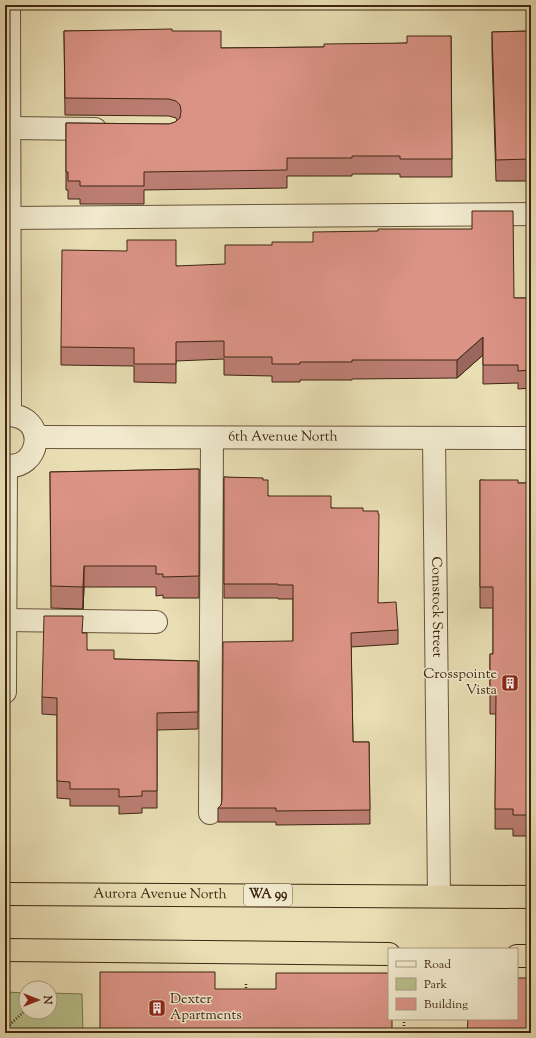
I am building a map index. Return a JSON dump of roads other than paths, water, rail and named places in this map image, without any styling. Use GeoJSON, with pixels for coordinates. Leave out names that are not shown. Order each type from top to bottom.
{"type":"FeatureCollection","features":[{"type":"Feature","properties":{"kind":"highway","name":"Aurora Avenue North"},"geometry":{"type":"LineString","coordinates":[[5,894],[531,897]]}},
{"type":"Feature","properties":{"kind":"highway"},"geometry":{"type":"LineString","coordinates":[[5,950],[388,954]]}},
{"type":"Feature","properties":{"kind":"highway"},"geometry":{"type":"LineString","coordinates":[[518,956],[531,956]]}},
{"type":"Feature","properties":{"kind":"street"},"geometry":{"type":"LineString","coordinates":[[5,692],[6,465],[18,465],[26,461],[32,454],[36,437],[33,428],[28,421],[21,417],[8,415],[9,5]]}},
{"type":"Feature","properties":{"kind":"street"},"geometry":{"type":"LineString","coordinates":[[9,128],[116,129]]}},
{"type":"Feature","properties":{"kind":"street"},"geometry":{"type":"LineString","coordinates":[[9,218],[531,214]]}},
{"type":"Feature","properties":{"kind":"street","name":"6th Avenue North"},"geometry":{"type":"LineString","coordinates":[[36,437],[531,438]]}},
{"type":"Feature","properties":{"kind":"street"},"geometry":{"type":"LineString","coordinates":[[210,813],[212,438]]}},
{"type":"Feature","properties":{"kind":"street","name":"Comstock Street"},"geometry":{"type":"LineString","coordinates":[[434,438],[439,896]]}},
{"type":"Feature","properties":{"kind":"street"},"geometry":{"type":"LineString","coordinates":[[5,620],[156,622]]}},
{"type":"Feature","properties":{"kind":"place","name":"Crosspointe Vista"},"geometry":{"type":"Point","coordinates":[510,683]}},
{"type":"Feature","properties":{"kind":"place","name":"Dexter Apartments"},"geometry":{"type":"Point","coordinates":[157,1008]}}]}
